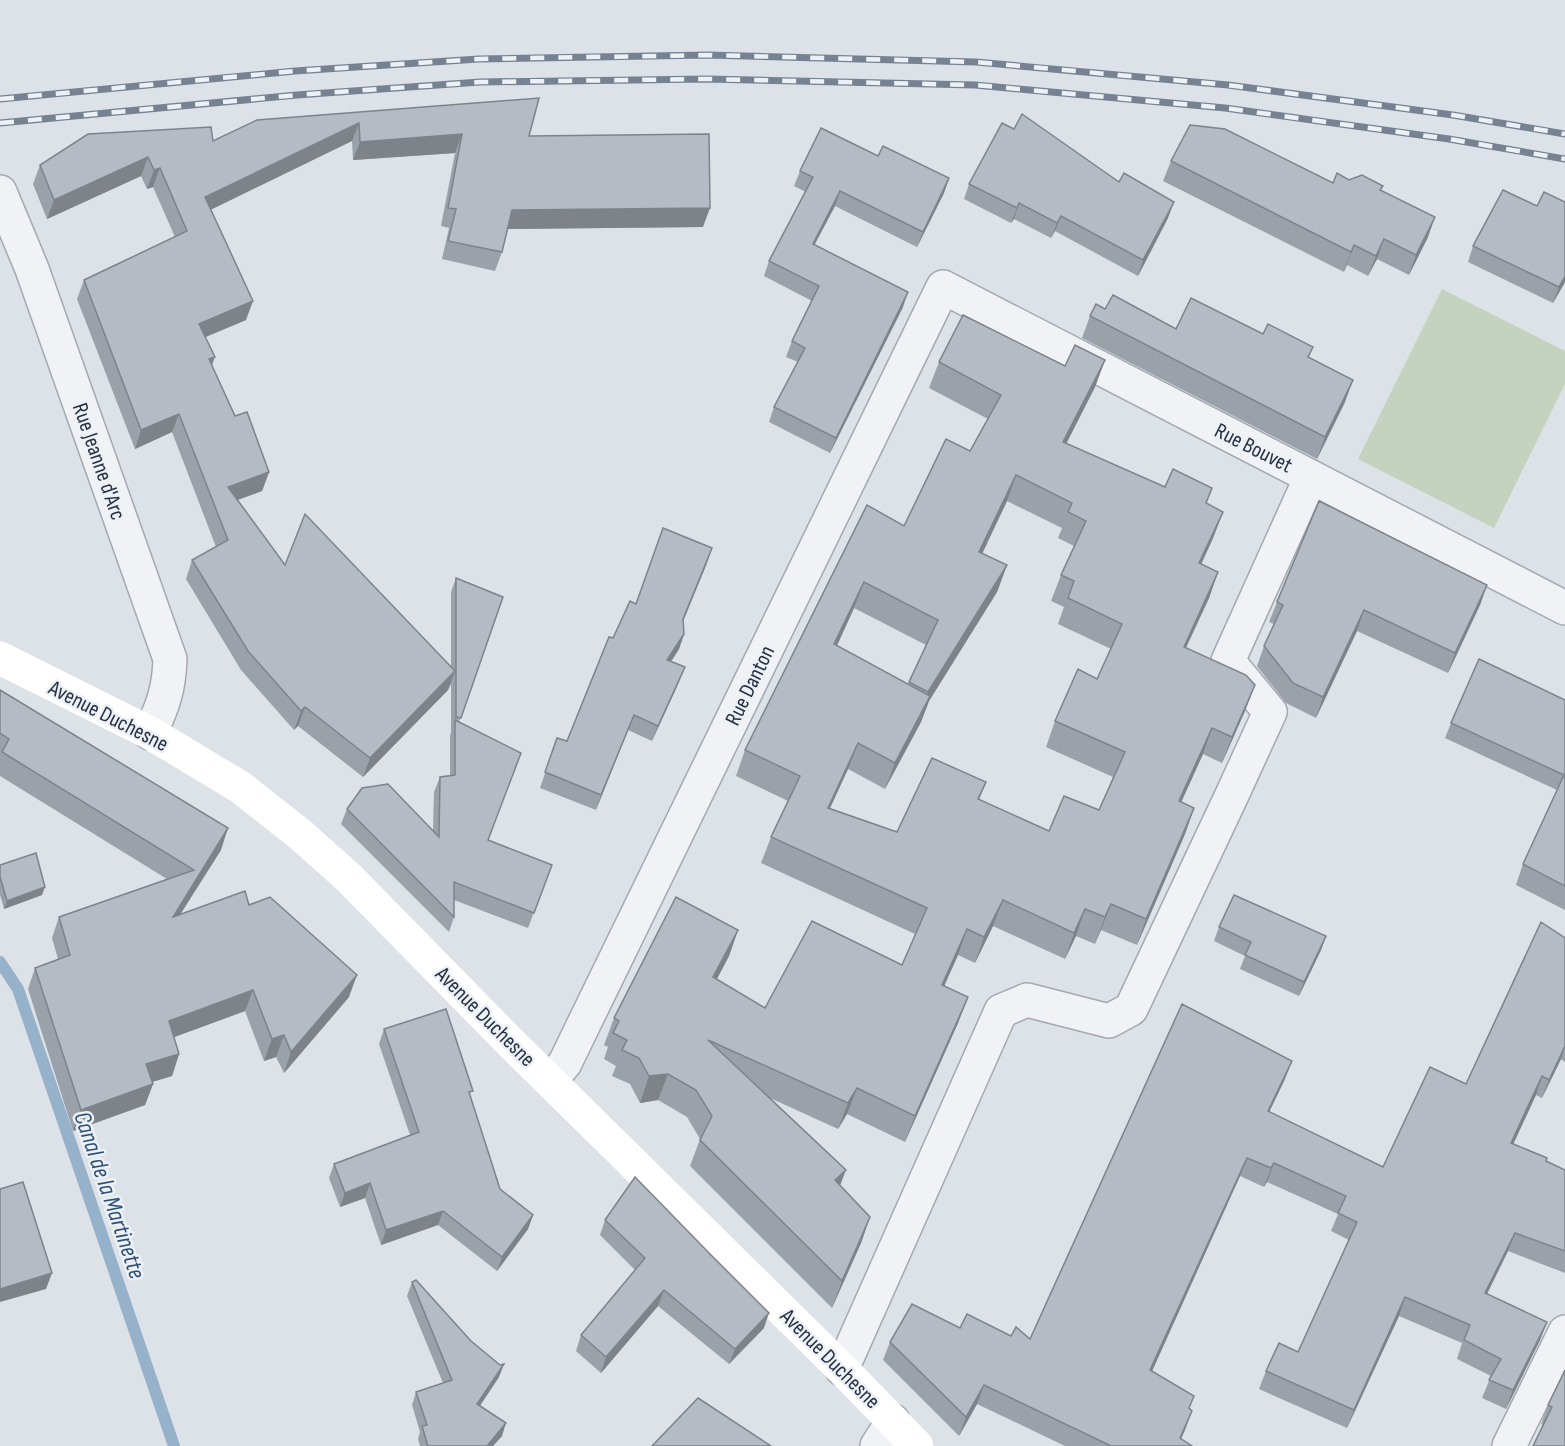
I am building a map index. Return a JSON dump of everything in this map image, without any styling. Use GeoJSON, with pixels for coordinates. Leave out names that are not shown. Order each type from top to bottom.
{"type":"FeatureCollection","features":[{"type":"Feature","properties":{"kind":"main road","name":"Avenue Duchesne"},"geometry":{"type":"LineString","coordinates":[[0,658],[150,733],[240,787],[302,836],[349,878],[508,1040],[842,1369],[885,1434],[917,1446]]}},
{"type":"Feature","properties":{"kind":"street","name":"Rue Jeanne d'Arc"},"geometry":{"type":"LineString","coordinates":[[0,192],[32,269],[170,659],[169,684],[150,733]]}},
{"type":"Feature","properties":{"kind":"street","name":"Rue Bouvet"},"geometry":{"type":"LineString","coordinates":[[943,287],[1565,608]]}},
{"type":"Feature","properties":{"kind":"street","name":"Rue Danton"},"geometry":{"type":"LineString","coordinates":[[551,1080],[565,1062],[579,1034],[943,287]]}},
{"type":"Feature","properties":{"kind":"street"},"geometry":{"type":"LineString","coordinates":[[842,1369],[1001,1011],[1027,1000],[1109,1021],[1131,1009],[1269,712],[1228,661],[1311,477]]}},
{"type":"Feature","properties":{"kind":"street"},"geometry":{"type":"LineString","coordinates":[[1509,1446],[1565,1332]]}},
{"type":"Feature","properties":{"kind":"green space"},"geometry":{"type":"Polygon","coordinates":[[[1442,289],[1565,351],[1565,384],[1494,528],[1358,459],[1442,289]]]}},
{"type":"Feature","properties":{"kind":"building"},"geometry":{"type":"Polygon","coordinates":[[[539,98],[529,136],[709,134],[710,208],[512,210],[502,252],[448,241],[456,209],[448,208],[462,134],[360,142],[359,123],[205,197],[253,301],[199,324],[215,357],[209,359],[235,416],[247,412],[269,472],[228,487],[285,565],[305,514],[455,671],[370,758],[305,707],[301,711],[248,651],[192,560],[228,540],[179,414],[141,430],[84,280],[187,231],[160,168],[154,170],[148,157],[54,200],[40,165],[88,134],[211,127],[213,141],[257,120],[539,98]]]}},
{"type":"Feature","properties":{"kind":"building"},"geometry":{"type":"Polygon","coordinates":[[[1022,114],[1119,182],[1124,173],[1174,202],[1143,260],[1061,216],[1057,223],[1019,203],[1017,208],[969,184],[1002,123],[1014,129],[1022,114]]]}},
{"type":"Feature","properties":{"kind":"building"},"geometry":{"type":"Polygon","coordinates":[[[1190,125],[1225,129],[1333,183],[1337,173],[1349,180],[1362,175],[1383,186],[1380,190],[1435,217],[1416,255],[1384,239],[1376,256],[1354,245],[1351,252],[1171,161],[1190,125]]]}},
{"type":"Feature","properties":{"kind":"building"},"geometry":{"type":"Polygon","coordinates":[[[821,128],[878,156],[883,146],[949,178],[923,232],[840,191],[813,244],[908,292],[836,438],[774,407],[805,348],[792,341],[819,286],[769,261],[813,177],[800,171],[821,128]]]}},
{"type":"Feature","properties":{"kind":"building"},"geometry":{"type":"Polygon","coordinates":[[[1503,190],[1537,206],[1544,192],[1565,202],[1565,276],[1559,287],[1473,246],[1503,190]]]}},
{"type":"Feature","properties":{"kind":"building"},"geometry":{"type":"Polygon","coordinates":[[[1113,295],[1176,329],[1191,298],[1263,334],[1268,324],[1313,347],[1308,357],[1353,380],[1325,437],[1090,316],[1096,304],[1105,309],[1113,295]]]}},
{"type":"Feature","properties":{"kind":"building"},"geometry":{"type":"Polygon","coordinates":[[[963,315],[1065,366],[1075,345],[1105,360],[1063,442],[1165,487],[1173,469],[1212,488],[1206,503],[1223,512],[1199,563],[1218,572],[1184,647],[1246,675],[1255,685],[1232,737],[1212,728],[1179,801],[1194,808],[1146,919],[1111,904],[1105,917],[1085,909],[1074,933],[1003,900],[984,937],[967,929],[942,985],[968,997],[915,1116],[857,1088],[848,1103],[708,1040],[846,1170],[835,1180],[870,1217],[842,1281],[700,1140],[712,1116],[696,1090],[668,1074],[649,1076],[639,1058],[622,1050],[627,1040],[613,1033],[619,1021],[614,1018],[676,897],[738,930],[713,977],[765,1008],[812,921],[902,965],[927,908],[771,837],[800,776],[745,750],[867,505],[904,526],[946,439],[970,451],[1001,395],[939,362],[963,315]],[[1016,475],[979,552],[1007,565],[928,692],[909,682],[938,620],[864,582],[834,644],[930,696],[895,763],[858,743],[828,808],[897,832],[932,758],[986,782],[978,799],[1049,831],[1064,796],[1099,810],[1125,752],[1055,721],[1078,669],[1097,679],[1122,624],[1068,598],[1074,581],[1061,575],[1086,521],[1068,512],[1072,503],[1016,475]]]}},
{"type":"Feature","properties":{"kind":"building"},"geometry":{"type":"Polygon","coordinates":[[[1319,501],[1487,585],[1455,653],[1364,610],[1323,697],[1293,683],[1264,646],[1283,605],[1277,602],[1319,501]]]}},
{"type":"Feature","properties":{"kind":"building"},"geometry":{"type":"Polygon","coordinates":[[[663,528],[712,548],[683,619],[684,634],[667,660],[685,667],[658,726],[634,715],[601,795],[545,772],[557,738],[567,741],[609,637],[613,638],[630,601],[636,604],[663,528]]]}},
{"type":"Feature","properties":{"kind":"building"},"geometry":{"type":"Polygon","coordinates":[[[456,578],[503,597],[461,718],[456,717],[456,578]]]}},
{"type":"Feature","properties":{"kind":"building"},"geometry":{"type":"Polygon","coordinates":[[[1479,659],[1565,700],[1564,775],[1451,723],[1479,659]]]}},
{"type":"Feature","properties":{"kind":"building"},"geometry":{"type":"Polygon","coordinates":[[[0,690],[228,828],[173,917],[245,891],[249,905],[270,897],[357,975],[291,1052],[284,1035],[272,1039],[253,990],[169,1021],[179,1054],[146,1064],[153,1084],[81,1110],[35,968],[70,955],[59,917],[194,870],[2,752],[9,739],[0,733],[0,690]]]}},
{"type":"Feature","properties":{"kind":"building"},"geometry":{"type":"Polygon","coordinates":[[[455,720],[521,753],[488,840],[552,865],[534,913],[454,882],[454,917],[347,809],[362,788],[388,784],[439,837],[440,777],[455,775],[455,720]]]}},
{"type":"Feature","properties":{"kind":"building"},"geometry":{"type":"Polygon","coordinates":[[[1565,776],[1565,886],[1523,864],[1565,776]]]}},
{"type":"Feature","properties":{"kind":"building"},"geometry":{"type":"Polygon","coordinates":[[[36,853],[45,887],[7,901],[0,877],[0,865],[36,853]]]}},
{"type":"Feature","properties":{"kind":"building"},"geometry":{"type":"Polygon","coordinates":[[[1234,895],[1326,936],[1304,982],[1245,955],[1251,942],[1219,927],[1234,895]]]}},
{"type":"Feature","properties":{"kind":"building"},"geometry":{"type":"Polygon","coordinates":[[[1541,922],[1565,938],[1565,1046],[1549,1080],[1542,1076],[1511,1143],[1547,1158],[1546,1161],[1565,1170],[1565,1251],[1515,1233],[1485,1293],[1547,1322],[1513,1390],[1489,1380],[1501,1359],[1464,1340],[1470,1325],[1405,1297],[1354,1410],[1266,1371],[1279,1343],[1298,1352],[1357,1222],[1338,1213],[1346,1196],[1274,1163],[1271,1168],[1247,1158],[1150,1370],[1194,1396],[1189,1408],[1192,1411],[1180,1438],[1192,1446],[1111,1446],[984,1385],[966,1417],[890,1342],[912,1304],[960,1328],[967,1314],[1011,1336],[1016,1327],[1030,1339],[1182,1004],[1292,1061],[1268,1111],[1383,1167],[1430,1067],[1466,1084],[1541,922]]]}},
{"type":"Feature","properties":{"kind":"building"},"geometry":{"type":"Polygon","coordinates":[[[446,1009],[473,1091],[469,1092],[500,1189],[533,1215],[502,1257],[443,1211],[386,1230],[370,1183],[345,1193],[334,1164],[419,1132],[384,1029],[446,1009]]]}},
{"type":"Feature","properties":{"kind":"building"},"geometry":{"type":"Polygon","coordinates":[[[635,1177],[769,1313],[735,1349],[664,1290],[606,1357],[581,1335],[645,1258],[605,1220],[635,1177]]]}},
{"type":"Feature","properties":{"kind":"building"},"geometry":{"type":"Polygon","coordinates":[[[23,1182],[52,1273],[0,1289],[0,1189],[23,1182]]]}},
{"type":"Feature","properties":{"kind":"building"},"geometry":{"type":"Polygon","coordinates":[[[416,1280],[471,1341],[500,1365],[504,1364],[477,1404],[506,1423],[487,1446],[428,1446],[422,1426],[427,1425],[416,1392],[452,1380],[412,1282],[416,1280]]]}},
{"type":"Feature","properties":{"kind":"building"},"geometry":{"type":"Polygon","coordinates":[[[1565,1370],[1565,1446],[1533,1446],[1552,1407],[1548,1405],[1565,1370]]]}},
{"type":"Feature","properties":{"kind":"building"},"geometry":{"type":"Polygon","coordinates":[[[698,1398],[771,1446],[652,1446],[698,1398]]]}},
{"type":"Feature","properties":{"kind":"waterway","name":"Canal de la Martinette"},"geometry":{"type":"LineString","coordinates":[[0,962],[18,989],[174,1446]]}},
{"type":"Feature","properties":{"kind":"railway"},"geometry":{"type":"LineString","coordinates":[[0,99],[295,71],[479,59],[707,55],[976,62],[1228,85],[1453,115],[1565,134]]}},
{"type":"Feature","properties":{"kind":"railway"},"geometry":{"type":"LineString","coordinates":[[0,123],[297,95],[480,82],[707,79],[975,85],[1225,108],[1449,139],[1565,159]]}}]}
